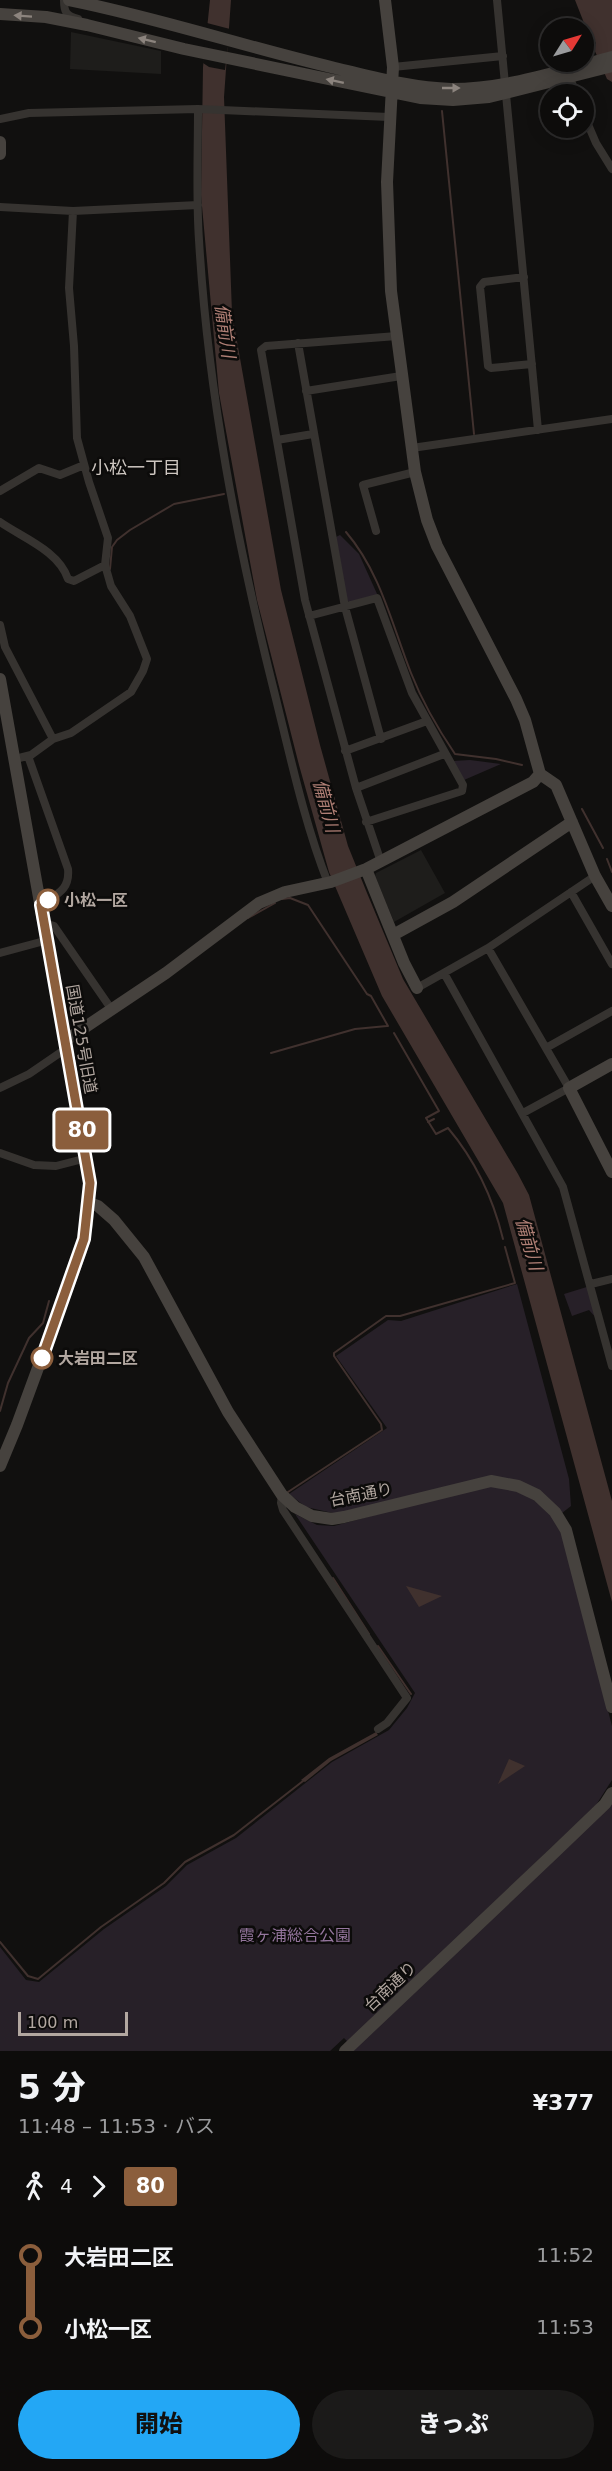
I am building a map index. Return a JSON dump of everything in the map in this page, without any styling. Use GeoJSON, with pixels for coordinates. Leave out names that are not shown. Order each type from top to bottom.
{"type":"FeatureCollection","features":[{"type":"Feature","properties":{"kind":"street"},"geometry":{"type":"LineString","coordinates":[[64,0],[64,11],[67,15],[109,25],[120,34]]}},
{"type":"Feature","properties":{"kind":"street"},"geometry":{"type":"LineString","coordinates":[[69,0],[206,33],[393,88]]}},
{"type":"Feature","properties":{"kind":"street"},"geometry":{"type":"LineString","coordinates":[[385,0],[393,67],[389,117],[388,238],[391,291],[415,472],[427,520],[436,546],[516,699],[525,720],[540,774],[553,780],[556,785],[595,876],[612,906]]}},
{"type":"Feature","properties":{"kind":"street"},"geometry":{"type":"LineString","coordinates":[[497,0],[538,430]]}},
{"type":"Feature","properties":{"kind":"street"},"geometry":{"type":"LineString","coordinates":[[0,14],[46,18],[204,53],[393,88],[507,89],[572,72],[574,84]]}},
{"type":"Feature","properties":{"kind":"street"},"geometry":{"type":"LineString","coordinates":[[393,67],[503,56]]}},
{"type":"Feature","properties":{"kind":"street"},"geometry":{"type":"LineString","coordinates":[[594,64],[612,57]]}},
{"type":"Feature","properties":{"kind":"street"},"geometry":{"type":"LineString","coordinates":[[594,69],[612,66]]}},
{"type":"Feature","properties":{"kind":"street"},"geometry":{"type":"LineString","coordinates":[[0,119],[29,113],[200,109],[389,117]]}},
{"type":"Feature","properties":{"kind":"street"},"geometry":{"type":"LineString","coordinates":[[200,109],[198,205],[202,281],[212,381],[233,507],[259,630],[296,777],[330,883]]}},
{"type":"Feature","properties":{"kind":"street"},"geometry":{"type":"LineString","coordinates":[[594,138],[612,169]]}},
{"type":"Feature","properties":{"kind":"street"},"geometry":{"type":"LineString","coordinates":[[0,142],[0,154]]}},
{"type":"Feature","properties":{"kind":"street"},"geometry":{"type":"LineString","coordinates":[[0,207],[74,211],[198,205]]}},
{"type":"Feature","properties":{"kind":"street"},"geometry":{"type":"LineString","coordinates":[[15,759],[28,756],[53,740],[71,734],[131,692],[147,659],[130,616],[111,586],[105,565],[108,538],[77,438],[69,288],[74,211]]}},
{"type":"Feature","properties":{"kind":"street"},"geometry":{"type":"LineString","coordinates":[[524,277],[484,282],[480,287],[488,366],[492,368],[532,364]]}},
{"type":"Feature","properties":{"kind":"street"},"geometry":{"type":"LineString","coordinates":[[381,862],[366,822],[345,751],[309,616],[261,350],[266,346],[397,336]]}},
{"type":"Feature","properties":{"kind":"street"},"geometry":{"type":"LineString","coordinates":[[297,343],[345,607],[381,739]]}},
{"type":"Feature","properties":{"kind":"street"},"geometry":{"type":"LineString","coordinates":[[306,391],[401,376]]}},
{"type":"Feature","properties":{"kind":"street"},"geometry":{"type":"LineString","coordinates":[[412,448],[612,419]]}},
{"type":"Feature","properties":{"kind":"street"},"geometry":{"type":"LineString","coordinates":[[277,440],[313,434]]}},
{"type":"Feature","properties":{"kind":"street"},"geometry":{"type":"LineString","coordinates":[[0,491],[39,468],[60,475],[84,465]]}},
{"type":"Feature","properties":{"kind":"street"},"geometry":{"type":"LineString","coordinates":[[376,531],[363,485],[415,472]]}},
{"type":"Feature","properties":{"kind":"street"},"geometry":{"type":"LineString","coordinates":[[0,522],[36,544],[64,568],[68,579],[74,581],[105,565]]}},
{"type":"Feature","properties":{"kind":"street"},"geometry":{"type":"LineString","coordinates":[[309,616],[377,598],[412,693],[463,785],[462,791],[366,822]]}},
{"type":"Feature","properties":{"kind":"street"},"geometry":{"type":"LineString","coordinates":[[0,626],[5,646],[53,740]]}},
{"type":"Feature","properties":{"kind":"street","name":"国道125号旧道"},"geometry":{"type":"LineString","coordinates":[[0,679],[87,1158],[90,1203],[86,1231],[74,1270],[18,1425],[0,1466]]}},
{"type":"Feature","properties":{"kind":"street"},"geometry":{"type":"LineString","coordinates":[[345,751],[427,721]]}},
{"type":"Feature","properties":{"kind":"street"},"geometry":{"type":"LineString","coordinates":[[356,788],[444,754]]}},
{"type":"Feature","properties":{"kind":"street"},"geometry":{"type":"LineString","coordinates":[[28,756],[68,869],[69,880],[65,887],[41,905]]}},
{"type":"Feature","properties":{"kind":"street"},"geometry":{"type":"LineString","coordinates":[[0,1088],[29,1074],[112,1010],[260,903],[285,892],[330,883],[364,870],[533,782],[540,774]]}},
{"type":"Feature","properties":{"kind":"street"},"geometry":{"type":"LineString","coordinates":[[393,935],[453,902],[572,822]]}},
{"type":"Feature","properties":{"kind":"street"},"geometry":{"type":"LineString","coordinates":[[364,870],[417,988],[488,948],[595,876]]}},
{"type":"Feature","properties":{"kind":"street"},"geometry":{"type":"LineString","coordinates":[[571,892],[612,964]]}},
{"type":"Feature","properties":{"kind":"street"},"geometry":{"type":"LineString","coordinates":[[45,923],[54,926],[112,1010]]}},
{"type":"Feature","properties":{"kind":"street"},"geometry":{"type":"LineString","coordinates":[[0,953],[48,940]]}},
{"type":"Feature","properties":{"kind":"street"},"geometry":{"type":"LineString","coordinates":[[488,948],[610,1164]]}},
{"type":"Feature","properties":{"kind":"street"},"geometry":{"type":"LineString","coordinates":[[444,974],[563,1187],[612,1366]]}},
{"type":"Feature","properties":{"kind":"street"},"geometry":{"type":"LineString","coordinates":[[546,1048],[612,1011]]}},
{"type":"Feature","properties":{"kind":"street"},"geometry":{"type":"LineString","coordinates":[[523,1113],[612,1064]]}},
{"type":"Feature","properties":{"kind":"street"},"geometry":{"type":"LineString","coordinates":[[0,1153],[34,1165],[56,1166],[87,1158]]}},
{"type":"Feature","properties":{"kind":"street","name":"台南通り"},"geometry":{"type":"LineString","coordinates":[[90,1203],[98,1206],[114,1220],[144,1257],[228,1412],[282,1495],[304,1513],[332,1519],[491,1481],[518,1486],[537,1495],[555,1512],[566,1530],[612,1707]]}},
{"type":"Feature","properties":{"kind":"street"},"geometry":{"type":"LineString","coordinates":[[591,1284],[612,1279]]}},
{"type":"Feature","properties":{"kind":"street"},"geometry":{"type":"LineString","coordinates":[[282,1495],[283,1510],[407,1698],[387,1723],[378,1729]]}},
{"type":"Feature","properties":{"kind":"street","name":"台南通り"},"geometry":{"type":"LineString","coordinates":[[345,2051],[611,1796]]}},
{"type":"Feature","properties":{"kind":"shaded area"},"geometry":{"type":"Polygon","coordinates":[[[71,32],[161,51],[161,74],[70,69],[71,32]]]}},
{"type":"Feature","properties":{"kind":"shaded area"},"geometry":{"type":"Polygon","coordinates":[[[421,850],[445,893],[394,922],[375,876],[376,873],[421,850]]]}},
{"type":"Feature","properties":{"kind":"green space"},"geometry":{"type":"Polygon","coordinates":[[[340,535],[359,554],[378,596],[350,603],[347,600],[336,537],[340,535]]]}},
{"type":"Feature","properties":{"kind":"green space"},"geometry":{"type":"Polygon","coordinates":[[[470,760],[501,764],[464,780],[453,761],[470,760]]]}},
{"type":"Feature","properties":{"kind":"green space"},"geometry":{"type":"Polygon","coordinates":[[[517,1284],[569,1479],[571,1506],[562,1513],[540,1493],[513,1480],[337,1514],[306,1507],[289,1494],[387,1428],[336,1356],[388,1320],[401,1321],[517,1284]]]}},
{"type":"Feature","properties":{"kind":"green space"},"geometry":{"type":"Polygon","coordinates":[[[590,1286],[597,1319],[589,1310],[572,1316],[564,1294],[590,1286]]]}},
{"type":"Feature","properties":{"kind":"green space","name":"霞ヶ浦総合公園"},"geometry":{"type":"Polygon","coordinates":[[[482,1486],[507,1488],[527,1495],[544,1508],[560,1526],[612,1726],[612,1780],[596,1805],[348,2042],[344,2038],[330,2051],[0,2051],[0,1947],[26,1980],[39,1982],[104,1929],[166,1886],[187,1865],[236,1838],[332,1762],[389,1730],[407,1708],[415,1693],[295,1514],[317,1525],[334,1526],[482,1486]]]}},
{"type":"Feature","properties":{"kind":"green space"},"geometry":{"type":"Polygon","coordinates":[[[612,1802],[612,2051],[347,2051],[612,1802]]]}},
{"type":"Feature","properties":{"kind":"water","name":"備前川"},"geometry":{"type":"Polygon","coordinates":[[[210,0],[231,0],[224,97],[232,313],[281,590],[348,846],[367,893],[403,979],[529,1195],[612,1501],[612,1602],[503,1203],[382,996],[329,872],[257,600],[219,393],[201,195],[203,67],[210,0]]]}},
{"type":"Feature","properties":{"kind":"water"},"geometry":{"type":"Polygon","coordinates":[[[575,0],[612,0],[612,82],[607,79],[594,49],[596,43],[594,18],[582,18],[575,0]]]}},
{"type":"Feature","properties":{"kind":"water"},"geometry":{"type":"Polygon","coordinates":[[[406,1586],[442,1596],[419,1607],[406,1586]]]}},
{"type":"Feature","properties":{"kind":"water"},"geometry":{"type":"Polygon","coordinates":[[[376,1732],[378,1735],[331,1761],[305,1782],[301,1780],[329,1758],[376,1732]]]}},
{"type":"Feature","properties":{"kind":"water"},"geometry":{"type":"Polygon","coordinates":[[[509,1759],[525,1766],[498,1784],[509,1759]]]}},
{"type":"Feature","properties":{"kind":"pier"},"geometry":{"type":"Polygon","coordinates":[[[207,23],[230,29],[225,70],[209,67],[203,63],[207,23]]]}},
{"type":"Feature","properties":{"kind":"waterway"},"geometry":{"type":"LineString","coordinates":[[442,111],[474,434]]}},
{"type":"Feature","properties":{"kind":"waterway"},"geometry":{"type":"LineString","coordinates":[[110,569],[112,547],[130,530],[174,504],[224,494]]}},
{"type":"Feature","properties":{"kind":"waterway"},"geometry":{"type":"LineString","coordinates":[[346,532],[377,582],[415,683],[442,735],[455,754],[522,765]]}},
{"type":"Feature","properties":{"kind":"waterway"},"geometry":{"type":"LineString","coordinates":[[582,809],[603,848]]}},
{"type":"Feature","properties":{"kind":"waterway"},"geometry":{"type":"LineString","coordinates":[[607,859],[612,872]]}},
{"type":"Feature","properties":{"kind":"waterway"},"geometry":{"type":"LineString","coordinates":[[282,899],[290,898],[308,905],[367,994],[371,996],[388,1026]]}},
{"type":"Feature","properties":{"kind":"waterway"},"geometry":{"type":"LineString","coordinates":[[248,918],[275,903]]}},
{"type":"Feature","properties":{"kind":"waterway"},"geometry":{"type":"LineString","coordinates":[[271,1053],[355,1029],[387,1026]]}},
{"type":"Feature","properties":{"kind":"waterway"},"geometry":{"type":"LineString","coordinates":[[394,1033],[439,1111],[426,1118],[436,1134],[448,1128],[467,1153],[488,1194],[503,1239]]}},
{"type":"Feature","properties":{"kind":"waterway"},"geometry":{"type":"LineString","coordinates":[[428,1122],[434,1119]]}},
{"type":"Feature","properties":{"kind":"waterway"},"geometry":{"type":"LineString","coordinates":[[288,1492],[382,1430],[381,1424],[334,1353],[386,1316],[400,1316],[515,1283],[505,1247]]}},
{"type":"Feature","properties":{"kind":"waterway"},"geometry":{"type":"LineString","coordinates":[[0,1411],[8,1383],[29,1338],[43,1323],[49,1301]]}},
{"type":"Feature","properties":{"kind":"waterway"},"geometry":{"type":"LineString","coordinates":[[333,1578],[369,1634]]}},
{"type":"Feature","properties":{"kind":"waterway"},"geometry":{"type":"LineString","coordinates":[[378,1646],[411,1694]]}},
{"type":"Feature","properties":{"kind":"waterway"},"geometry":{"type":"LineString","coordinates":[[0,1942],[28,1976],[38,1979],[101,1927],[164,1883],[185,1862],[234,1835],[303,1781]]}},
{"type":"Feature","properties":{"kind":"bus line","name":"80"},"geometry":{"type":"LineString","coordinates":[[42,1358],[84,1239],[90,1203],[87,1158],[41,905],[48,900]]}},
{"type":"Feature","properties":{"kind":"place","name":"小松一区"},"geometry":{"type":"Point","coordinates":[48,900]}},
{"type":"Feature","properties":{"kind":"place","name":"大岩田二区"},"geometry":{"type":"Point","coordinates":[42,1358]}},
{"type":"Feature","properties":{"kind":"district","name":"小松一丁目"},"geometry":{"type":"Point","coordinates":[136,468]}}]}
